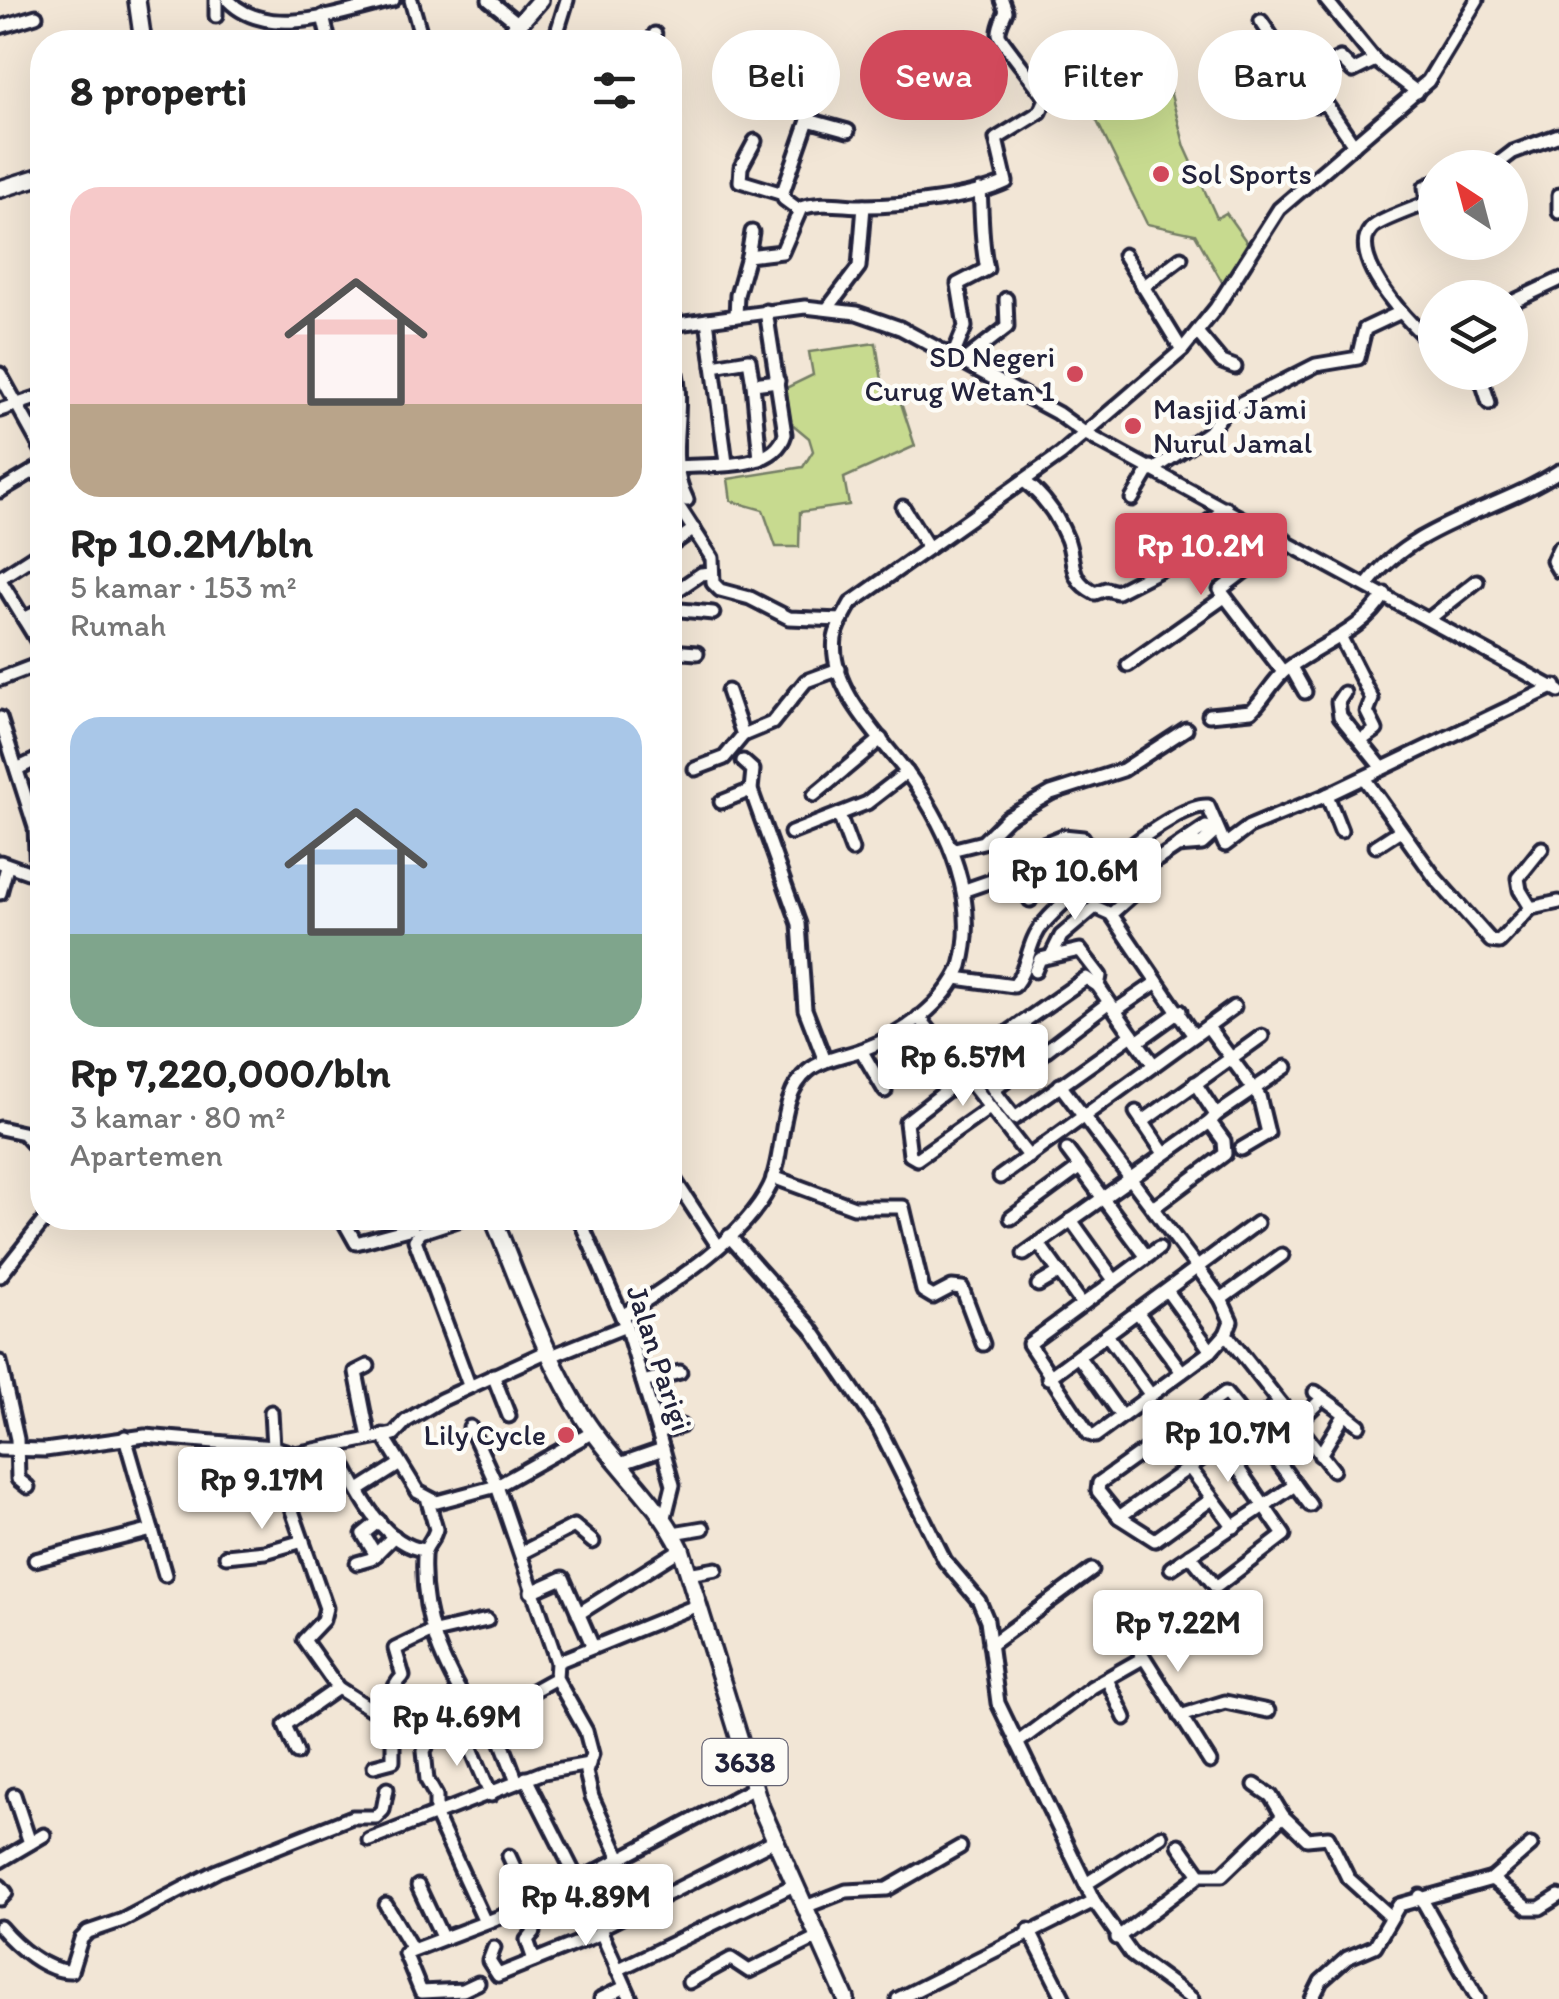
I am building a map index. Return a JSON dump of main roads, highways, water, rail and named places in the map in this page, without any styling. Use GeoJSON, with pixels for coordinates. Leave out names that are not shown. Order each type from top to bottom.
{"type":"FeatureCollection","features":[{"type":"Feature","properties":{"kind":"main road"},"geometry":{"type":"LineString","coordinates":[[136,0],[141,30]]}},
{"type":"Feature","properties":{"kind":"main road"},"geometry":{"type":"LineString","coordinates":[[515,30],[540,0]]}},
{"type":"Feature","properties":{"kind":"main road"},"geometry":{"type":"LineString","coordinates":[[0,188],[30,179]]}},
{"type":"Feature","properties":{"kind":"main road","name":"3638"},"geometry":{"type":"LineString","coordinates":[[498,1230],[550,1354],[593,1432],[665,1517],[681,1549],[754,1788],[846,1999]]}},
{"type":"Feature","properties":{"kind":"place","name":"Sol Sports"},"geometry":{"type":"Point","coordinates":[1161,174]}},
{"type":"Feature","properties":{"kind":"place","name":"SD Negeri Curug Wetan 1"},"geometry":{"type":"Point","coordinates":[1075,374]}},
{"type":"Feature","properties":{"kind":"place","name":"Masjid Jami Nurul Jamal"},"geometry":{"type":"Point","coordinates":[1133,426]}},
{"type":"Feature","properties":{"kind":"place","name":"Lily Cycle"},"geometry":{"type":"Point","coordinates":[566,1435]}}]}
